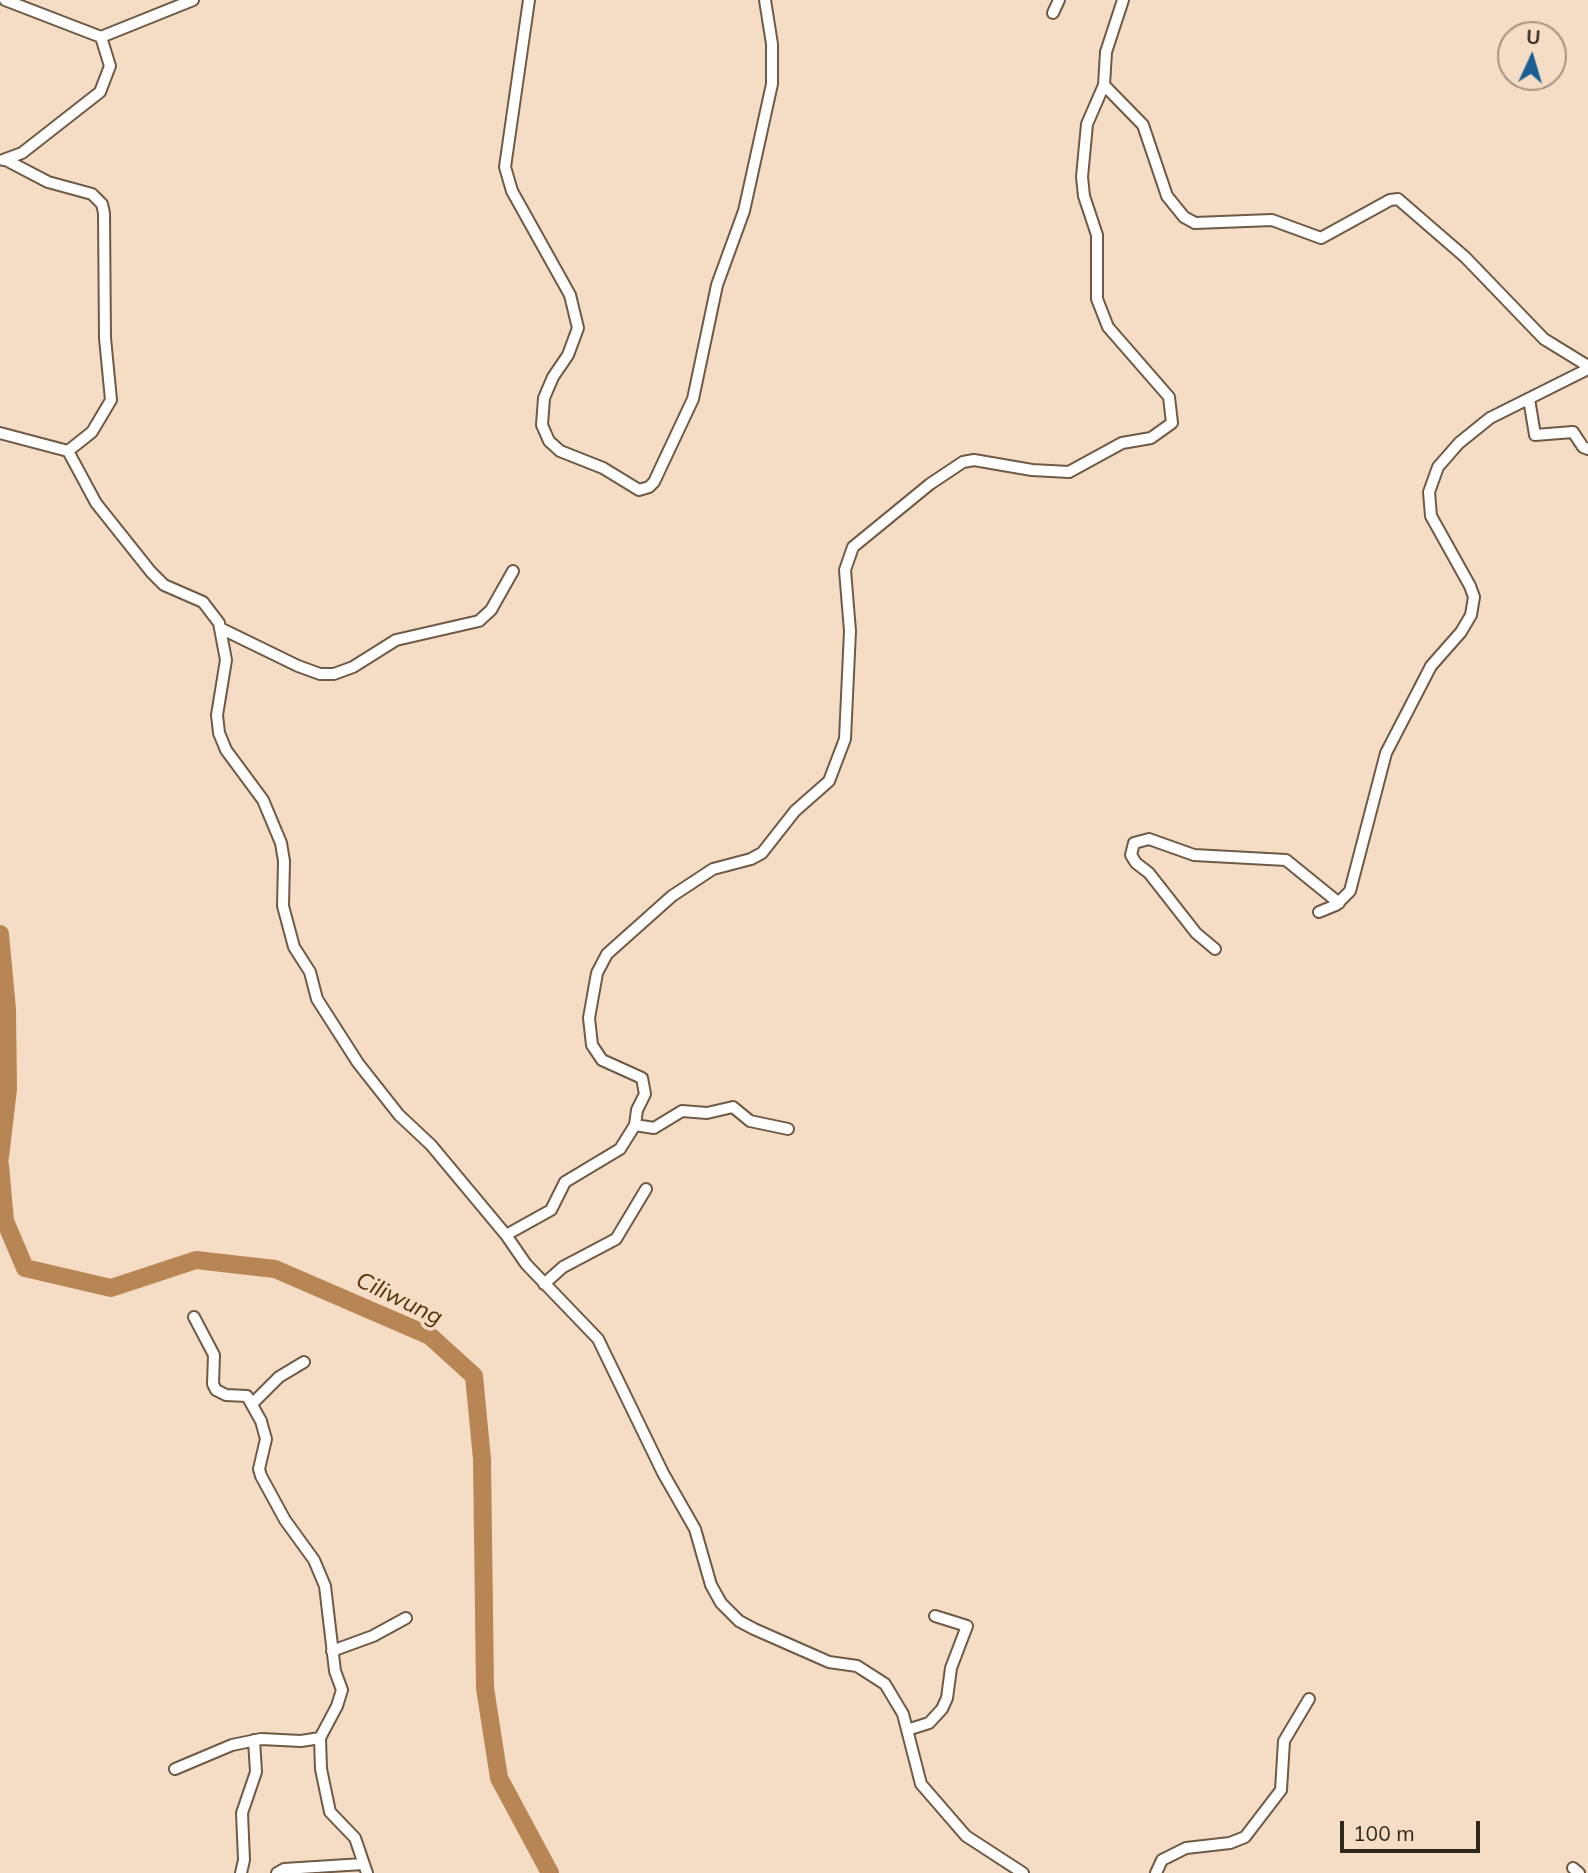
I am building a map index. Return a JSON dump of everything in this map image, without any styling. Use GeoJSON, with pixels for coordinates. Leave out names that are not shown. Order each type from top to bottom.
{"type":"FeatureCollection","features":[{"type":"Feature","properties":{"kind":"street"},"geometry":{"type":"LineString","coordinates":[[5,0],[101,37],[193,0]]}},
{"type":"Feature","properties":{"kind":"street"},"geometry":{"type":"LineString","coordinates":[[529,0],[505,167],[512,191],[570,295],[578,328],[568,355],[552,377],[544,398],[542,425],[549,441],[560,451],[603,468],[639,490],[654,482],[693,399],[717,285],[744,211],[772,84],[771,31],[765,0]]}},
{"type":"Feature","properties":{"kind":"street"},"geometry":{"type":"LineString","coordinates":[[1054,13],[1059,0]]}},
{"type":"Feature","properties":{"kind":"street"},"geometry":{"type":"LineString","coordinates":[[506,1235],[551,1210],[565,1182],[620,1149],[635,1125],[636,1110],[645,1094],[642,1078],[603,1060],[592,1045],[589,1018],[597,973],[607,954],[671,896],[713,869],[751,859],[762,853],[796,811],[829,781],[845,739],[850,631],[845,570],[853,547],[935,479],[963,462],[1069,472],[1122,443],[1151,438],[1172,423],[1169,397],[1108,327],[1097,299],[1097,235],[1084,196],[1082,177],[1087,124],[1104,85],[1106,52],[1123,0]]}},
{"type":"Feature","properties":{"kind":"street"},"geometry":{"type":"LineString","coordinates":[[3,160],[22,153],[100,92],[110,66],[101,37]]}},
{"type":"Feature","properties":{"kind":"street"},"geometry":{"type":"LineString","coordinates":[[1104,85],[1143,125],[1167,196],[1188,219],[1195,223],[1272,220],[1321,237],[1390,200],[1398,200],[1472,264],[1544,339],[1588,367],[1497,414],[1472,431],[1441,462],[1435,474],[1429,496],[1432,522],[1470,586],[1473,607],[1465,627],[1431,666],[1389,745],[1379,775],[1356,877],[1348,894],[1339,903],[1318,912]]}},
{"type":"Feature","properties":{"kind":"street"},"geometry":{"type":"LineString","coordinates":[[3,160],[40,179],[92,194],[102,204],[105,338],[111,400],[92,432],[68,452]]}},
{"type":"Feature","properties":{"kind":"street"},"geometry":{"type":"LineString","coordinates":[[1529,399],[1535,435],[1573,432],[1583,447],[1588,449]]}},
{"type":"Feature","properties":{"kind":"street"},"geometry":{"type":"LineString","coordinates":[[0,433],[68,452],[96,503],[148,568],[164,585],[205,604],[222,629],[226,667],[217,715],[219,733],[226,750],[262,800],[281,843],[284,861],[283,906],[294,947],[310,972],[317,999],[377,1089],[399,1115],[432,1145],[506,1235],[517,1253],[544,1284],[584,1321],[606,1351],[653,1452],[695,1529],[711,1585],[721,1603],[739,1621],[766,1635],[829,1662],[862,1668],[885,1684],[894,1697],[907,1730],[918,1779],[966,1836],[1023,1873]]}},
{"type":"Feature","properties":{"kind":"street"},"geometry":{"type":"LineString","coordinates":[[222,629],[298,666],[320,674],[334,674],[353,667],[396,640],[479,621],[491,610],[513,571]]}},
{"type":"Feature","properties":{"kind":"street"},"geometry":{"type":"LineString","coordinates":[[1215,949],[1196,933],[1149,873],[1136,863],[1130,850],[1134,843],[1149,839],[1194,855],[1286,860],[1339,903]]}},
{"type":"Feature","properties":{"kind":"street"},"geometry":{"type":"LineString","coordinates":[[635,1125],[654,1128],[681,1111],[707,1113],[733,1107],[751,1121],[788,1129]]}},
{"type":"Feature","properties":{"kind":"street"},"geometry":{"type":"LineString","coordinates":[[544,1284],[570,1263],[616,1239],[646,1189]]}},
{"type":"Feature","properties":{"kind":"street"},"geometry":{"type":"LineString","coordinates":[[194,1317],[214,1355],[213,1384],[216,1390],[226,1395],[244,1394],[252,1404],[266,1439],[260,1473],[285,1520],[321,1573],[328,1599],[332,1651],[341,1695],[320,1738],[319,1753],[329,1809],[355,1838],[365,1869],[284,1869],[277,1873]]}},
{"type":"Feature","properties":{"kind":"street"},"geometry":{"type":"LineString","coordinates":[[252,1404],[279,1377],[304,1362]]}},
{"type":"Feature","properties":{"kind":"street"},"geometry":{"type":"LineString","coordinates":[[907,1730],[929,1723],[942,1709],[947,1698],[951,1668],[967,1626],[935,1616]]}},
{"type":"Feature","properties":{"kind":"street"},"geometry":{"type":"LineString","coordinates":[[332,1651],[373,1636],[407,1618]]}},
{"type":"Feature","properties":{"kind":"street"},"geometry":{"type":"LineString","coordinates":[[1156,1873],[1162,1860],[1170,1855],[1186,1848],[1230,1843],[1245,1837],[1253,1828],[1280,1790],[1284,1741],[1309,1699]]}},
{"type":"Feature","properties":{"kind":"street"},"geometry":{"type":"LineString","coordinates":[[175,1769],[232,1745],[254,1740],[301,1741],[320,1738]]}},
{"type":"Feature","properties":{"kind":"street"},"geometry":{"type":"LineString","coordinates":[[242,1873],[242,1813],[256,1772],[254,1740]]}},
{"type":"Feature","properties":{"kind":"waterway","name":"Ciliwung"},"geometry":{"type":"LineString","coordinates":[[0,934],[7,1009],[8,1089],[0,1157]]}},
{"type":"Feature","properties":{"kind":"waterway","name":"Ciliwung"},"geometry":{"type":"LineString","coordinates":[[0,1165],[5,1221],[25,1268],[111,1288],[196,1260],[275,1269],[430,1336],[474,1376],[482,1459],[485,1688],[499,1778],[550,1873]]}}]}
